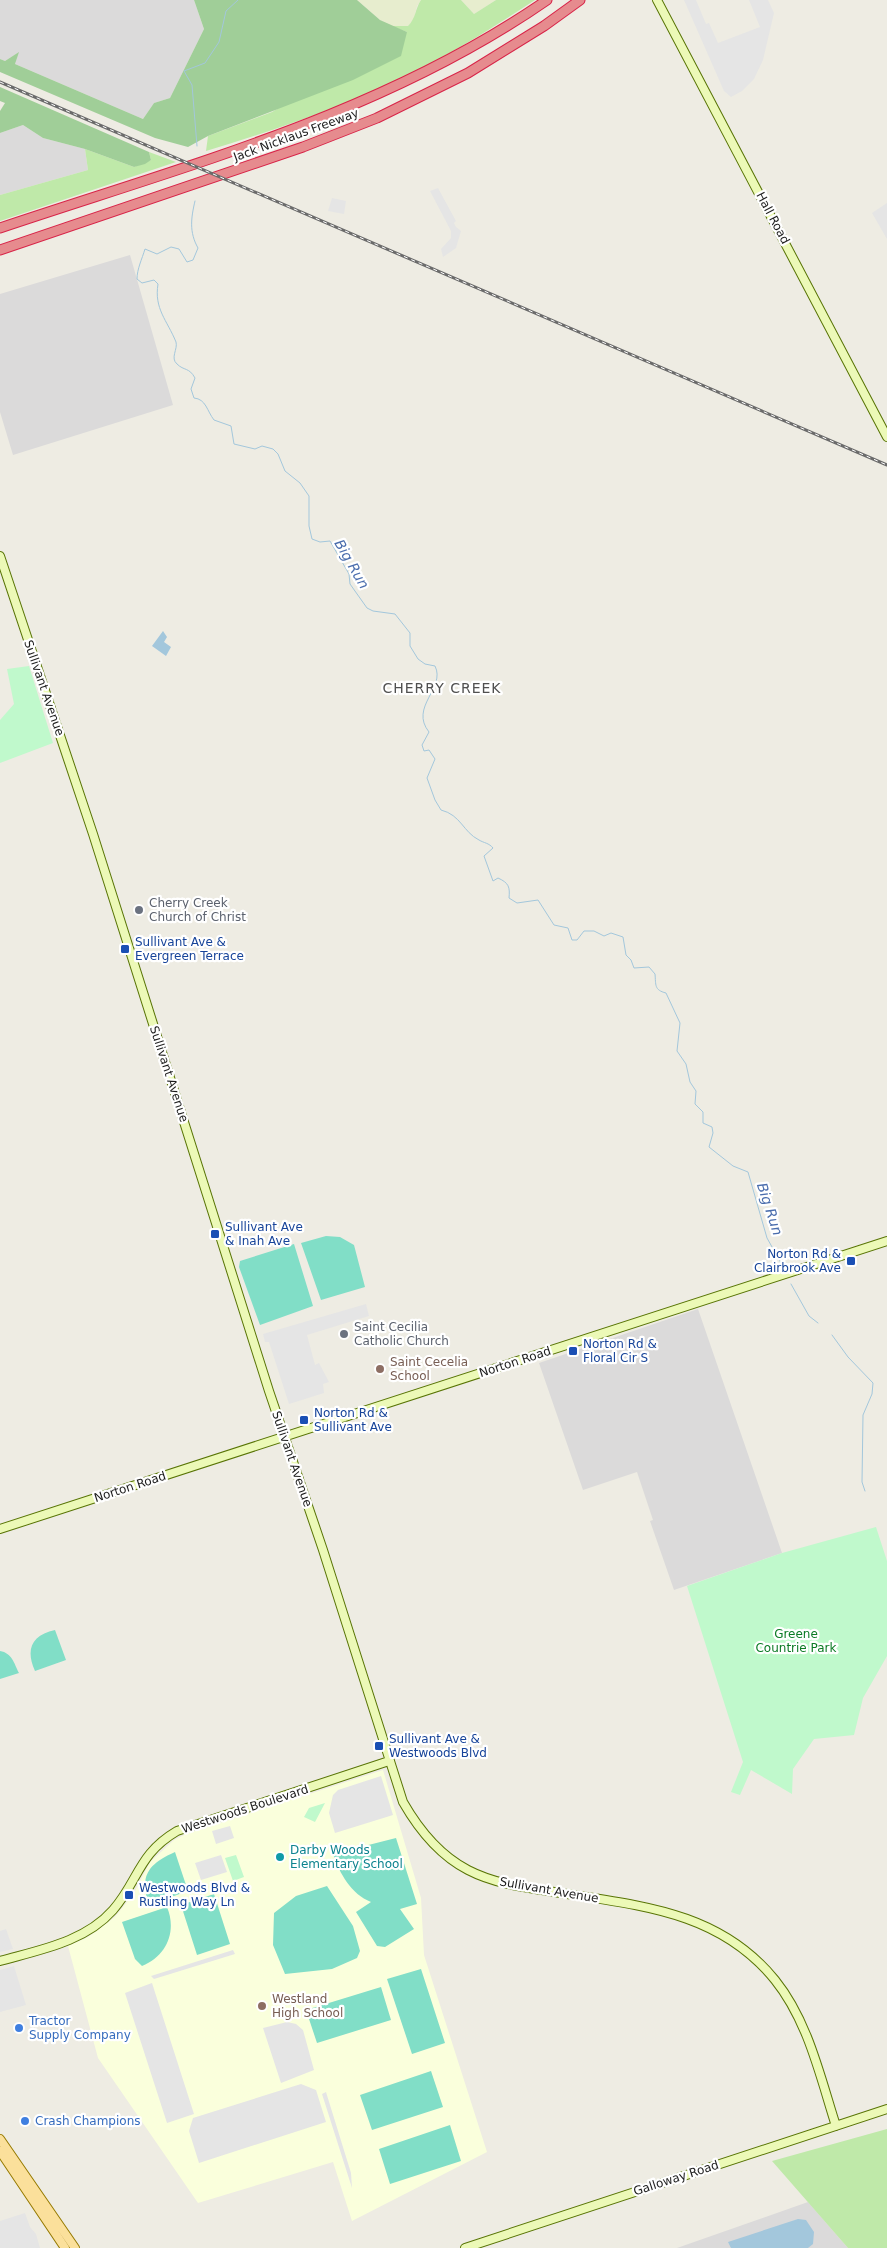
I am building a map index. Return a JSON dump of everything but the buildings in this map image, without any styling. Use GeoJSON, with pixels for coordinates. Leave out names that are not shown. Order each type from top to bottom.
{"type":"FeatureCollection","features":[{"type":"Feature","properties":{"kind":"highway","name":"Jack Nicklaus Freeway"},"geometry":{"type":"LineString","coordinates":[[0,228],[333,114],[456,57],[547,0]]}},
{"type":"Feature","properties":{"kind":"highway","name":"Jack Nicklaus Freeway"},"geometry":{"type":"LineString","coordinates":[[0,250],[303,147],[377,118],[468,73],[544,26],[580,0]]}},
{"type":"Feature","properties":{"kind":"main road"},"geometry":{"type":"LineString","coordinates":[[0,2138],[75,2248]]}},
{"type":"Feature","properties":{"kind":"main road"},"geometry":{"type":"LineString","coordinates":[[0,2151],[66,2248]]}},
{"type":"Feature","properties":{"kind":"street","name":"Hall Road"},"geometry":{"type":"LineString","coordinates":[[657,0],[887,437]]}},
{"type":"Feature","properties":{"kind":"street","name":"Sullivant Avenue"},"geometry":{"type":"LineString","coordinates":[[0,556],[93,834],[284,1436],[324,1553],[403,1802],[422,1832],[446,1855],[468,1870],[512,1886],[673,1913],[706,1925],[740,1946],[768,1972],[794,2009],[805,2034],[836,2126]]}},
{"type":"Feature","properties":{"kind":"street","name":"Norton Road"},"geometry":{"type":"LineString","coordinates":[[0,1529],[887,1241]]}},
{"type":"Feature","properties":{"kind":"street","name":"Westwoods Boulevard"},"geometry":{"type":"LineString","coordinates":[[0,1962],[76,1937],[101,1922],[125,1894],[141,1864],[153,1849],[177,1831],[389,1760]]}},
{"type":"Feature","properties":{"kind":"street","name":"Galloway Road"},"geometry":{"type":"LineString","coordinates":[[465,2248],[887,2109]]}},
{"type":"Feature","properties":{"kind":"shaded area"},"geometry":{"type":"Polygon","coordinates":[[[0,0],[194,0],[204,29],[170,98],[154,103],[143,119],[15,64],[18,53],[5,61],[0,59],[0,0]]]}},
{"type":"Feature","properties":{"kind":"shaded area"},"geometry":{"type":"Polygon","coordinates":[[[357,0],[421,0],[417,6],[414,19],[408,26],[391,26],[380,20],[357,0]]]}},
{"type":"Feature","properties":{"kind":"shaded area"},"geometry":{"type":"Polygon","coordinates":[[[461,0],[496,0],[474,14],[461,0]]]}},
{"type":"Feature","properties":{"kind":"shaded area"},"geometry":{"type":"Polygon","coordinates":[[[684,0],[696,0],[706,24],[709,23],[718,43],[760,27],[749,0],[768,0],[774,13],[763,60],[754,79],[742,91],[731,97],[724,91],[684,0]]]}},
{"type":"Feature","properties":{"kind":"shaded area"},"geometry":{"type":"Polygon","coordinates":[[[23,125],[43,138],[85,149],[88,170],[0,195],[0,133],[23,125]]]}},
{"type":"Feature","properties":{"kind":"shaded area"},"geometry":{"type":"Polygon","coordinates":[[[438,188],[456,221],[454,223],[456,227],[461,231],[456,248],[443,257],[441,249],[451,238],[451,231],[430,191],[438,188]]]}},
{"type":"Feature","properties":{"kind":"shaded area"},"geometry":{"type":"Polygon","coordinates":[[[332,198],[346,201],[344,214],[328,211],[332,198]]]}},
{"type":"Feature","properties":{"kind":"shaded area"},"geometry":{"type":"Polygon","coordinates":[[[887,203],[887,239],[872,213],[887,203]]]}},
{"type":"Feature","properties":{"kind":"shaded area"},"geometry":{"type":"Polygon","coordinates":[[[130,255],[173,405],[13,455],[0,412],[0,294],[130,255]]]}},
{"type":"Feature","properties":{"kind":"shaded area"},"geometry":{"type":"Polygon","coordinates":[[[366,1304],[369,1316],[307,1335],[315,1365],[319,1363],[329,1382],[323,1384],[324,1393],[289,1404],[269,1342],[265,1342],[263,1334],[366,1304]]]}},
{"type":"Feature","properties":{"kind":"shaded area"},"geometry":{"type":"Polygon","coordinates":[[[698,1309],[782,1553],[674,1590],[650,1521],[653,1520],[637,1472],[583,1490],[539,1363],[698,1309]]]}},
{"type":"Feature","properties":{"kind":"shaded area","name":"Westland High School"},"geometry":{"type":"Polygon","coordinates":[[[383,1770],[421,1898],[424,1955],[487,2152],[352,2221],[333,2162],[198,2203],[98,2058],[68,1946],[88,1937],[115,1917],[134,1893],[150,1862],[174,1840],[186,1834],[383,1770]]]}},
{"type":"Feature","properties":{"kind":"shaded area"},"geometry":{"type":"Polygon","coordinates":[[[381,1776],[393,1815],[335,1833],[329,1813],[333,1795],[338,1790],[381,1776]]]}},
{"type":"Feature","properties":{"kind":"shaded area"},"geometry":{"type":"Polygon","coordinates":[[[230,1826],[234,1838],[216,1844],[212,1831],[230,1826]]]}},
{"type":"Feature","properties":{"kind":"shaded area"},"geometry":{"type":"Polygon","coordinates":[[[221,1855],[227,1872],[201,1880],[195,1863],[221,1855]]]}},
{"type":"Feature","properties":{"kind":"shaded area"},"geometry":{"type":"Polygon","coordinates":[[[6,1929],[13,1949],[0,1952],[0,1931],[6,1929]]]}},
{"type":"Feature","properties":{"kind":"shaded area"},"geometry":{"type":"Polygon","coordinates":[[[233,1950],[235,1954],[154,1979],[151,1976],[233,1950]]]}},
{"type":"Feature","properties":{"kind":"shaded area"},"geometry":{"type":"Polygon","coordinates":[[[14,1966],[26,2005],[0,2012],[0,1970],[14,1966]]]}},
{"type":"Feature","properties":{"kind":"shaded area"},"geometry":{"type":"Polygon","coordinates":[[[152,1983],[194,2114],[167,2123],[125,1993],[152,1983]]]}},
{"type":"Feature","properties":{"kind":"shaded area"},"geometry":{"type":"Polygon","coordinates":[[[287,2022],[296,2024],[303,2030],[314,2070],[281,2083],[263,2028],[287,2022]]]}},
{"type":"Feature","properties":{"kind":"shaded area"},"geometry":{"type":"Polygon","coordinates":[[[301,2084],[316,2090],[326,2122],[199,2163],[189,2131],[193,2118],[301,2084]]]}},
{"type":"Feature","properties":{"kind":"shaded area"},"geometry":{"type":"Polygon","coordinates":[[[326,2092],[351,2173],[352,2188],[322,2094],[326,2092]]]}},
{"type":"Feature","properties":{"kind":"shaded area"},"geometry":{"type":"Polygon","coordinates":[[[808,2202],[848,2248],[677,2248],[808,2202]]]}},
{"type":"Feature","properties":{"kind":"shaded area"},"geometry":{"type":"Polygon","coordinates":[[[25,2213],[30,2227],[36,2234],[40,2248],[0,2248],[0,2221],[25,2213]]]}},
{"type":"Feature","properties":{"kind":"green space"},"geometry":{"type":"Polygon","coordinates":[[[194,0],[357,0],[380,20],[407,32],[401,56],[353,80],[208,136],[188,147],[155,138],[0,72],[0,59],[5,61],[19,52],[15,64],[143,119],[154,103],[170,98],[204,29],[194,0]]]}},
{"type":"Feature","properties":{"kind":"green space"},"geometry":{"type":"Polygon","coordinates":[[[421,0],[461,0],[474,14],[496,0],[535,0],[459,48],[399,80],[315,115],[206,151],[208,136],[272,112],[407,32],[391,26],[408,26],[413,20],[421,0]]]}},
{"type":"Feature","properties":{"kind":"green space"},"geometry":{"type":"Polygon","coordinates":[[[0,87],[149,152],[151,160],[134,167],[85,149],[43,138],[23,125],[0,133],[0,111],[5,103],[0,101],[0,87]]]}},
{"type":"Feature","properties":{"kind":"green space"},"geometry":{"type":"Polygon","coordinates":[[[85,149],[134,167],[151,160],[149,152],[176,162],[0,221],[0,195],[88,170],[85,149]]]}},
{"type":"Feature","properties":{"kind":"green space"},"geometry":{"type":"Polygon","coordinates":[[[29,666],[53,743],[0,763],[0,720],[14,704],[7,669],[29,666]]]}},
{"type":"Feature","properties":{"kind":"green space"},"geometry":{"type":"Polygon","coordinates":[[[326,1236],[340,1237],[354,1245],[365,1287],[321,1300],[301,1243],[326,1236]]]}},
{"type":"Feature","properties":{"kind":"green space"},"geometry":{"type":"Polygon","coordinates":[[[294,1244],[313,1306],[260,1325],[239,1267],[240,1261],[294,1244]]]}},
{"type":"Feature","properties":{"kind":"green space","name":"Greene Countrie Park"},"geometry":{"type":"Polygon","coordinates":[[[876,1527],[887,1561],[887,1656],[863,1698],[854,1735],[814,1739],[793,1769],[792,1794],[751,1770],[740,1795],[731,1792],[743,1762],[687,1586],[782,1553],[876,1527]]]}},
{"type":"Feature","properties":{"kind":"green space"},"geometry":{"type":"Polygon","coordinates":[[[55,1630],[66,1660],[35,1671],[31,1656],[33,1644],[41,1635],[55,1630]]]}},
{"type":"Feature","properties":{"kind":"green space"},"geometry":{"type":"Polygon","coordinates":[[[0,1651],[10,1656],[19,1673],[0,1679],[0,1651]]]}},
{"type":"Feature","properties":{"kind":"green space"},"geometry":{"type":"Polygon","coordinates":[[[325,1803],[315,1822],[304,1817],[309,1808],[325,1803]]]}},
{"type":"Feature","properties":{"kind":"green space"},"geometry":{"type":"Polygon","coordinates":[[[396,1838],[417,1904],[400,1909],[414,1929],[385,1947],[377,1946],[356,1912],[371,1902],[358,1894],[347,1883],[333,1854],[396,1838]]]}},
{"type":"Feature","properties":{"kind":"green space"},"geometry":{"type":"Polygon","coordinates":[[[175,1852],[187,1888],[185,1892],[149,1905],[145,1886],[148,1872],[158,1861],[175,1852]]]}},
{"type":"Feature","properties":{"kind":"green space"},"geometry":{"type":"Polygon","coordinates":[[[236,1855],[244,1877],[233,1881],[225,1858],[236,1855]]]}},
{"type":"Feature","properties":{"kind":"green space"},"geometry":{"type":"Polygon","coordinates":[[[327,1886],[353,1926],[360,1951],[357,1958],[332,1969],[285,1974],[273,1945],[274,1913],[296,1896],[327,1886]]]}},
{"type":"Feature","properties":{"kind":"green space"},"geometry":{"type":"Polygon","coordinates":[[[214,1894],[230,1944],[197,1955],[181,1905],[214,1894]]]}},
{"type":"Feature","properties":{"kind":"green space"},"geometry":{"type":"Polygon","coordinates":[[[167,1907],[171,1925],[168,1942],[158,1956],[142,1966],[135,1959],[122,1922],[167,1907]]]}},
{"type":"Feature","properties":{"kind":"green space"},"geometry":{"type":"Polygon","coordinates":[[[421,1969],[445,2043],[412,2054],[387,1979],[421,1969]]]}},
{"type":"Feature","properties":{"kind":"green space"},"geometry":{"type":"Polygon","coordinates":[[[381,1987],[391,2020],[317,2043],[306,2010],[381,1987]]]}},
{"type":"Feature","properties":{"kind":"green space"},"geometry":{"type":"Polygon","coordinates":[[[431,2071],[443,2107],[372,2130],[360,2095],[431,2071]]]}},
{"type":"Feature","properties":{"kind":"green space"},"geometry":{"type":"Polygon","coordinates":[[[450,2125],[461,2161],[390,2184],[379,2149],[450,2125]]]}},
{"type":"Feature","properties":{"kind":"green space"},"geometry":{"type":"Polygon","coordinates":[[[887,2129],[887,2248],[848,2248],[772,2161],[887,2129]]]}},
{"type":"Feature","properties":{"kind":"water"},"geometry":{"type":"Polygon","coordinates":[[[163,631],[167,637],[164,642],[171,647],[166,656],[152,646],[163,631]]]}},
{"type":"Feature","properties":{"kind":"water"},"geometry":{"type":"Polygon","coordinates":[[[798,2219],[806,2220],[814,2232],[813,2244],[808,2248],[731,2248],[728,2242],[798,2219]]]}},
{"type":"Feature","properties":{"kind":"waterway","name":"Big Run"},"geometry":{"type":"LineString","coordinates":[[197,146],[192,85],[184,71],[205,63],[219,42],[226,11],[238,0]]}},
{"type":"Feature","properties":{"kind":"waterway","name":"Big Run"},"geometry":{"type":"LineString","coordinates":[[195,201],[192,225],[193,236],[198,248],[193,260],[187,262],[179,249],[171,247],[157,254],[145,249],[137,279],[142,283],[154,280],[158,284],[157,293],[160,308],[176,342],[174,359],[182,368],[191,372],[195,378],[191,389],[194,398],[204,403],[214,420],[231,426],[234,444],[255,449],[262,446],[273,449],[278,454],[285,471],[300,483],[309,496],[309,526],[312,539],[320,542],[330,541],[349,574],[350,584],[367,608],[373,611],[395,614],[410,633],[410,646],[418,659],[425,664],[435,666],[436,682],[423,714],[424,723],[429,732],[422,745],[424,751],[429,750],[435,759],[427,778],[441,810],[448,812],[469,833],[493,848],[484,856],[493,881],[498,878],[507,884],[509,898],[517,903],[538,900],[554,925],[568,928],[572,940],[577,940],[584,931],[594,931],[604,936],[611,933],[623,937],[626,955],[631,960],[634,968],[649,967],[655,974],[656,986],[659,990],[666,993],[680,1023],[677,1051],[686,1064],[690,1082],[696,1091],[695,1104],[703,1112],[703,1123],[712,1127],[713,1133],[709,1147],[733,1166],[748,1172],[767,1238],[781,1263]]}},
{"type":"Feature","properties":{"kind":"waterway","name":"Big Run"},"geometry":{"type":"LineString","coordinates":[[791,1284],[809,1316],[818,1323]]}},
{"type":"Feature","properties":{"kind":"waterway","name":"Big Run"},"geometry":{"type":"LineString","coordinates":[[832,1335],[848,1357],[873,1383],[872,1394],[863,1415],[862,1482],[865,1491]]}},
{"type":"Feature","properties":{"kind":"railway"},"geometry":{"type":"LineString","coordinates":[[0,82],[887,465]]}},
{"type":"Feature","properties":{"kind":"place","name":"Cherry Creek Church of Christ"},"geometry":{"type":"Point","coordinates":[139,910]}},
{"type":"Feature","properties":{"kind":"place","name":"Sullivant Ave & Evergreen Terrace"},"geometry":{"type":"Point","coordinates":[125,949]}},
{"type":"Feature","properties":{"kind":"place","name":"Sullivant Ave & Inah Ave"},"geometry":{"type":"Point","coordinates":[215,1234]}},
{"type":"Feature","properties":{"kind":"place","name":"Norton Rd & Clairbrook Ave"},"geometry":{"type":"Point","coordinates":[851,1261]}},
{"type":"Feature","properties":{"kind":"place","name":"Saint Cecilia Catholic Church"},"geometry":{"type":"Point","coordinates":[344,1334]}},
{"type":"Feature","properties":{"kind":"place","name":"Norton Rd & Floral Cir S"},"geometry":{"type":"Point","coordinates":[573,1351]}},
{"type":"Feature","properties":{"kind":"place","name":"Saint Cecelia School"},"geometry":{"type":"Point","coordinates":[380,1369]}},
{"type":"Feature","properties":{"kind":"place","name":"Norton Rd & Sullivant Ave"},"geometry":{"type":"Point","coordinates":[304,1420]}},
{"type":"Feature","properties":{"kind":"place","name":"Sullivant Ave & Westwoods Blvd"},"geometry":{"type":"Point","coordinates":[379,1746]}},
{"type":"Feature","properties":{"kind":"place","name":"Darby Woods Elementary School"},"geometry":{"type":"Point","coordinates":[280,1857]}},
{"type":"Feature","properties":{"kind":"place","name":"Westwoods Blvd & Rustling Way Ln"},"geometry":{"type":"Point","coordinates":[129,1895]}},
{"type":"Feature","properties":{"kind":"place","name":"Westland High School"},"geometry":{"type":"Point","coordinates":[262,2006]}},
{"type":"Feature","properties":{"kind":"place","name":"Tractor Supply Company"},"geometry":{"type":"Point","coordinates":[19,2028]}},
{"type":"Feature","properties":{"kind":"place","name":"Crash Champions"},"geometry":{"type":"Point","coordinates":[25,2121]}},
{"type":"Feature","properties":{"kind":"district","name":"CHERRY CREEK"},"geometry":{"type":"Point","coordinates":[442,688]}}]}
